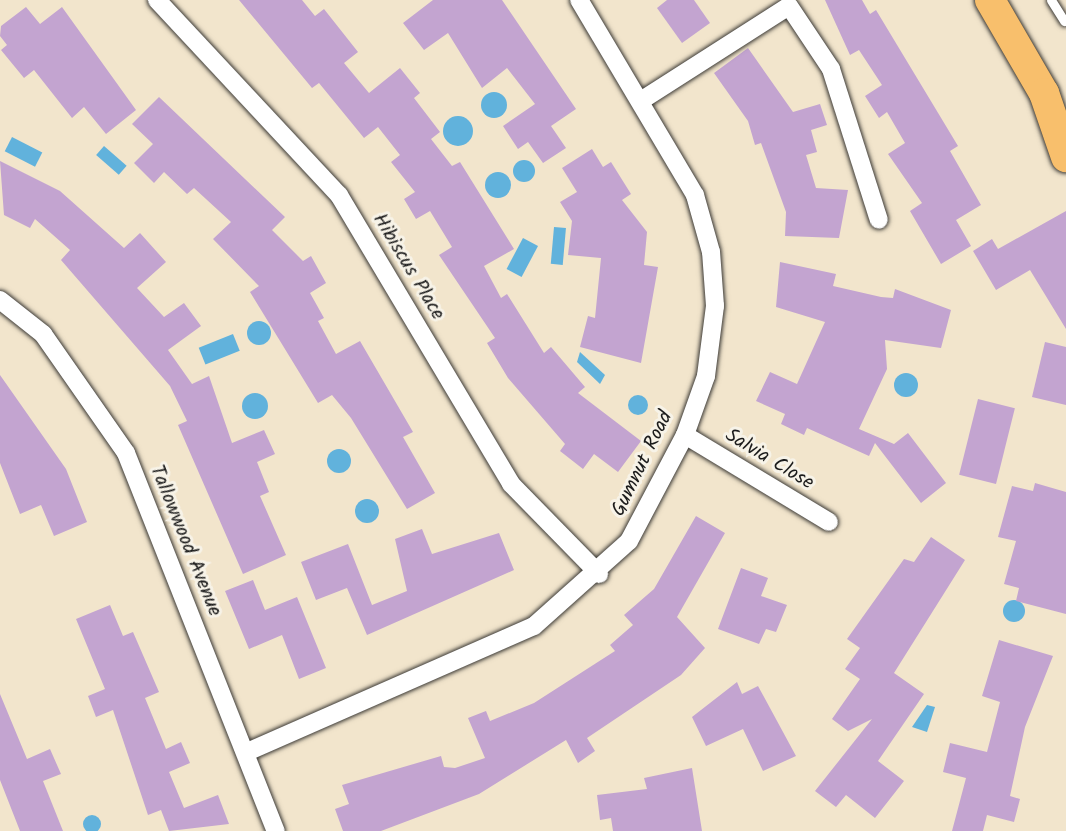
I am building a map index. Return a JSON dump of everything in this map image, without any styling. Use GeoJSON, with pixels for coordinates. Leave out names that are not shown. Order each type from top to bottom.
{"type":"FeatureCollection","features":[{"type":"Feature","properties":{"kind":"main road"},"geometry":{"type":"LineString","coordinates":[[990,0],[1044,93],[1066,157]]}},
{"type":"Feature","properties":{"kind":"main road"},"geometry":{"type":"LineString","coordinates":[[1044,93],[1066,115]]}},
{"type":"Feature","properties":{"kind":"street","name":"Hibiscus Place"},"geometry":{"type":"LineString","coordinates":[[157,0],[339,195],[511,484],[599,574]]}},
{"type":"Feature","properties":{"kind":"street","name":"Gumnut Road"},"geometry":{"type":"LineString","coordinates":[[247,752],[534,626],[599,574],[650,508],[685,435],[706,376],[715,306],[711,252],[695,195],[642,100],[579,0]]}},
{"type":"Feature","properties":{"kind":"street"},"geometry":{"type":"LineString","coordinates":[[642,100],[787,3],[831,69],[879,220]]}},
{"type":"Feature","properties":{"kind":"street","name":"Tallowwood Avenue"},"geometry":{"type":"LineString","coordinates":[[0,300],[43,334],[126,453],[276,831]]}},
{"type":"Feature","properties":{"kind":"street","name":"Salvia Close"},"geometry":{"type":"LineString","coordinates":[[685,435],[829,522]]}},
{"type":"Feature","properties":{"kind":"lane"},"geometry":{"type":"LineString","coordinates":[[1051,0],[1064,21]]}},
{"type":"Feature","properties":{"kind":"water"},"geometry":{"type":"Polygon","coordinates":[[[494,92],[503,96],[507,105],[503,114],[494,118],[485,114],[481,105],[485,96],[494,92]]]}},
{"type":"Feature","properties":{"kind":"water"},"geometry":{"type":"Polygon","coordinates":[[[458,116],[464,117],[472,125],[472,137],[464,145],[458,146],[452,145],[444,137],[443,131],[444,125],[452,117],[458,116]]]}},
{"type":"Feature","properties":{"kind":"water"},"geometry":{"type":"Polygon","coordinates":[[[12,137],[42,152],[35,167],[5,151],[12,137]]]}},
{"type":"Feature","properties":{"kind":"water"},"geometry":{"type":"Polygon","coordinates":[[[104,146],[127,166],[119,175],[96,155],[104,146]]]}},
{"type":"Feature","properties":{"kind":"water"},"geometry":{"type":"Polygon","coordinates":[[[524,160],[532,163],[535,171],[532,179],[524,182],[516,179],[513,171],[516,163],[524,160]]]}},
{"type":"Feature","properties":{"kind":"water"},"geometry":{"type":"Polygon","coordinates":[[[498,172],[507,176],[511,185],[507,194],[498,198],[489,194],[485,185],[489,176],[498,172]]]}},
{"type":"Feature","properties":{"kind":"water"},"geometry":{"type":"Polygon","coordinates":[[[554,227],[566,228],[563,265],[551,264],[554,227]]]}},
{"type":"Feature","properties":{"kind":"water"},"geometry":{"type":"Polygon","coordinates":[[[523,238],[538,246],[522,277],[507,269],[523,238]]]}},
{"type":"Feature","properties":{"kind":"water"},"geometry":{"type":"Polygon","coordinates":[[[259,321],[268,324],[271,333],[268,342],[259,345],[250,342],[247,333],[250,324],[259,321]]]}},
{"type":"Feature","properties":{"kind":"water"},"geometry":{"type":"Polygon","coordinates":[[[233,334],[240,351],[205,365],[199,348],[233,334]]]}},
{"type":"Feature","properties":{"kind":"water"},"geometry":{"type":"Polygon","coordinates":[[[580,352],[605,375],[600,384],[577,362],[580,352]]]}},
{"type":"Feature","properties":{"kind":"water"},"geometry":{"type":"Polygon","coordinates":[[[906,373],[915,376],[918,385],[915,394],[906,397],[897,394],[894,385],[897,376],[906,373]]]}},
{"type":"Feature","properties":{"kind":"water"},"geometry":{"type":"Polygon","coordinates":[[[255,393],[264,397],[268,406],[264,415],[255,419],[246,415],[242,406],[246,397],[255,393]]]}},
{"type":"Feature","properties":{"kind":"water"},"geometry":{"type":"Polygon","coordinates":[[[638,395],[645,398],[648,405],[645,412],[638,415],[631,412],[628,405],[631,398],[638,395]]]}},
{"type":"Feature","properties":{"kind":"water"},"geometry":{"type":"Polygon","coordinates":[[[339,449],[350,456],[351,461],[344,472],[339,473],[328,466],[327,461],[334,450],[339,449]]]}},
{"type":"Feature","properties":{"kind":"water"},"geometry":{"type":"Polygon","coordinates":[[[367,499],[378,506],[379,511],[372,522],[367,523],[356,516],[355,511],[362,500],[367,499]]]}},
{"type":"Feature","properties":{"kind":"water"},"geometry":{"type":"Polygon","coordinates":[[[1014,600],[1022,603],[1025,611],[1022,619],[1014,622],[1006,619],[1003,611],[1006,603],[1014,600]]]}},
{"type":"Feature","properties":{"kind":"water"},"geometry":{"type":"Polygon","coordinates":[[[927,705],[935,707],[927,732],[912,727],[927,705]]]}},
{"type":"Feature","properties":{"kind":"water"},"geometry":{"type":"Polygon","coordinates":[[[92,815],[101,824],[92,833],[83,824],[92,815]]]}},
{"type":"Feature","properties":{"kind":"building"},"geometry":{"type":"Polygon","coordinates":[[[239,0],[302,0],[315,16],[324,9],[358,52],[344,63],[369,93],[400,68],[420,93],[414,98],[440,132],[431,139],[452,166],[460,162],[514,249],[484,266],[501,298],[507,294],[544,353],[551,347],[585,387],[578,393],[641,441],[618,472],[594,454],[583,469],[560,451],[565,444],[508,378],[487,343],[495,338],[439,255],[452,247],[430,211],[416,219],[404,199],[415,192],[391,162],[400,155],[378,127],[364,138],[319,83],[312,88],[239,0]]]}},
{"type":"Feature","properties":{"kind":"building"},"geometry":{"type":"Polygon","coordinates":[[[433,0],[502,0],[576,109],[551,126],[566,148],[543,163],[528,142],[518,149],[503,126],[535,104],[507,68],[482,88],[448,33],[424,50],[403,23],[433,0]]]}},
{"type":"Feature","properties":{"kind":"building"},"geometry":{"type":"Polygon","coordinates":[[[667,0],[694,0],[710,23],[682,43],[657,8],[667,0]]]}},
{"type":"Feature","properties":{"kind":"building"},"geometry":{"type":"Polygon","coordinates":[[[825,0],[862,0],[870,14],[876,10],[958,146],[950,151],[981,205],[956,220],[971,246],[941,264],[910,211],[922,203],[888,154],[905,143],[887,112],[879,118],[865,96],[882,85],[859,50],[850,55],[825,0]]]}},
{"type":"Feature","properties":{"kind":"building"},"geometry":{"type":"Polygon","coordinates":[[[26,7],[40,24],[62,7],[136,110],[106,134],[84,107],[72,118],[34,70],[24,78],[1,50],[7,45],[0,36],[1,26],[26,7]]]}},
{"type":"Feature","properties":{"kind":"building"},"geometry":{"type":"Polygon","coordinates":[[[748,48],[793,112],[820,104],[827,125],[811,130],[817,152],[806,155],[816,188],[848,190],[839,238],[785,236],[786,212],[761,143],[755,145],[748,121],[714,73],[748,48]]]}},
{"type":"Feature","properties":{"kind":"building"},"geometry":{"type":"Polygon","coordinates":[[[159,97],[285,217],[272,230],[303,261],[311,256],[326,283],[310,293],[324,318],[318,321],[336,354],[360,341],[413,432],[403,437],[435,493],[407,509],[351,418],[332,395],[318,403],[250,292],[259,286],[213,239],[231,222],[194,188],[187,194],[164,172],[154,183],[134,163],[153,144],[132,124],[159,97]]]}},
{"type":"Feature","properties":{"kind":"building"},"geometry":{"type":"Polygon","coordinates":[[[592,149],[603,167],[611,162],[631,194],[622,200],[647,232],[644,265],[658,267],[641,363],[580,347],[588,316],[595,318],[601,258],[568,255],[572,221],[560,202],[577,192],[562,168],[592,149]]]}},
{"type":"Feature","properties":{"kind":"building"},"geometry":{"type":"Polygon","coordinates":[[[0,161],[60,191],[124,248],[140,233],[166,262],[137,288],[164,317],[184,303],[201,326],[168,350],[192,384],[209,376],[232,443],[264,430],[275,454],[257,462],[269,492],[260,496],[286,555],[243,574],[178,425],[187,421],[170,386],[61,260],[70,250],[35,219],[30,228],[4,215],[0,161]]]}},
{"type":"Feature","properties":{"kind":"building"},"geometry":{"type":"Polygon","coordinates":[[[1066,211],[1066,329],[1030,270],[996,290],[973,251],[992,239],[998,249],[1066,211]]]}},
{"type":"Feature","properties":{"kind":"building"},"geometry":{"type":"Polygon","coordinates":[[[780,262],[836,274],[833,286],[893,298],[895,289],[951,310],[941,348],[885,340],[887,369],[859,429],[894,444],[908,433],[946,483],[921,503],[875,443],[869,456],[807,428],[804,435],[781,424],[785,414],[756,401],[770,372],[797,384],[825,322],[776,307],[780,262]]]}},
{"type":"Feature","properties":{"kind":"building"},"geometry":{"type":"Polygon","coordinates":[[[1045,342],[1066,347],[1066,405],[1032,397],[1045,342]]]}},
{"type":"Feature","properties":{"kind":"building"},"geometry":{"type":"Polygon","coordinates":[[[0,375],[66,469],[87,522],[54,536],[41,505],[20,514],[0,463],[0,375]]]}},
{"type":"Feature","properties":{"kind":"building"},"geometry":{"type":"Polygon","coordinates":[[[978,399],[1015,408],[996,484],[959,475],[978,399]]]}},
{"type":"Feature","properties":{"kind":"building"},"geometry":{"type":"Polygon","coordinates":[[[1035,483],[1066,492],[1066,614],[1016,601],[1019,588],[1004,584],[1016,541],[998,537],[1012,486],[1033,491],[1035,483]]]}},
{"type":"Feature","properties":{"kind":"building"},"geometry":{"type":"Polygon","coordinates":[[[696,516],[725,533],[677,617],[705,648],[681,675],[587,738],[595,751],[578,763],[566,740],[479,794],[381,831],[343,831],[335,809],[349,804],[342,785],[441,756],[444,767],[455,768],[485,758],[468,718],[486,711],[490,721],[534,703],[615,651],[610,645],[633,625],[624,615],[654,589],[696,516]]]}},
{"type":"Feature","properties":{"kind":"building"},"geometry":{"type":"Polygon","coordinates":[[[422,529],[432,554],[499,533],[514,570],[367,635],[347,588],[316,600],[301,562],[348,544],[372,605],[407,591],[395,539],[422,529]]]}},
{"type":"Feature","properties":{"kind":"building"},"geometry":{"type":"Polygon","coordinates":[[[931,537],[965,560],[894,673],[924,694],[878,761],[904,781],[875,818],[846,795],[836,807],[815,791],[872,719],[848,731],[832,719],[860,679],[845,669],[860,648],[847,639],[904,559],[914,562],[931,537]]]}},
{"type":"Feature","properties":{"kind":"building"},"geometry":{"type":"Polygon","coordinates":[[[741,568],[768,578],[761,596],[787,605],[776,632],[766,629],[759,644],[718,629],[741,568]]]}},
{"type":"Feature","properties":{"kind":"building"},"geometry":{"type":"Polygon","coordinates":[[[253,580],[265,610],[297,597],[326,668],[299,679],[282,635],[249,649],[225,591],[253,580]]]}},
{"type":"Feature","properties":{"kind":"building"},"geometry":{"type":"Polygon","coordinates":[[[110,605],[123,636],[133,632],[159,692],[145,698],[166,749],[181,742],[190,763],[169,772],[184,808],[218,795],[229,824],[169,831],[161,810],[148,815],[113,710],[96,717],[88,696],[105,689],[76,619],[110,605]]]}},
{"type":"Feature","properties":{"kind":"building"},"geometry":{"type":"Polygon","coordinates":[[[999,640],[1053,656],[1025,727],[1010,796],[1020,799],[1014,822],[987,815],[983,831],[952,831],[966,778],[943,772],[950,743],[987,752],[1000,702],[982,696],[999,640]]]}},
{"type":"Feature","properties":{"kind":"building"},"geometry":{"type":"Polygon","coordinates":[[[737,682],[742,694],[758,686],[796,756],[763,771],[743,729],[706,746],[692,717],[737,682]]]}},
{"type":"Feature","properties":{"kind":"building"},"geometry":{"type":"Polygon","coordinates":[[[0,694],[27,759],[50,749],[61,774],[43,781],[63,831],[20,831],[0,780],[0,694]]]}},
{"type":"Feature","properties":{"kind":"building"},"geometry":{"type":"Polygon","coordinates":[[[692,768],[702,831],[613,831],[611,818],[600,820],[597,795],[647,789],[644,778],[692,768]]]}}]}
